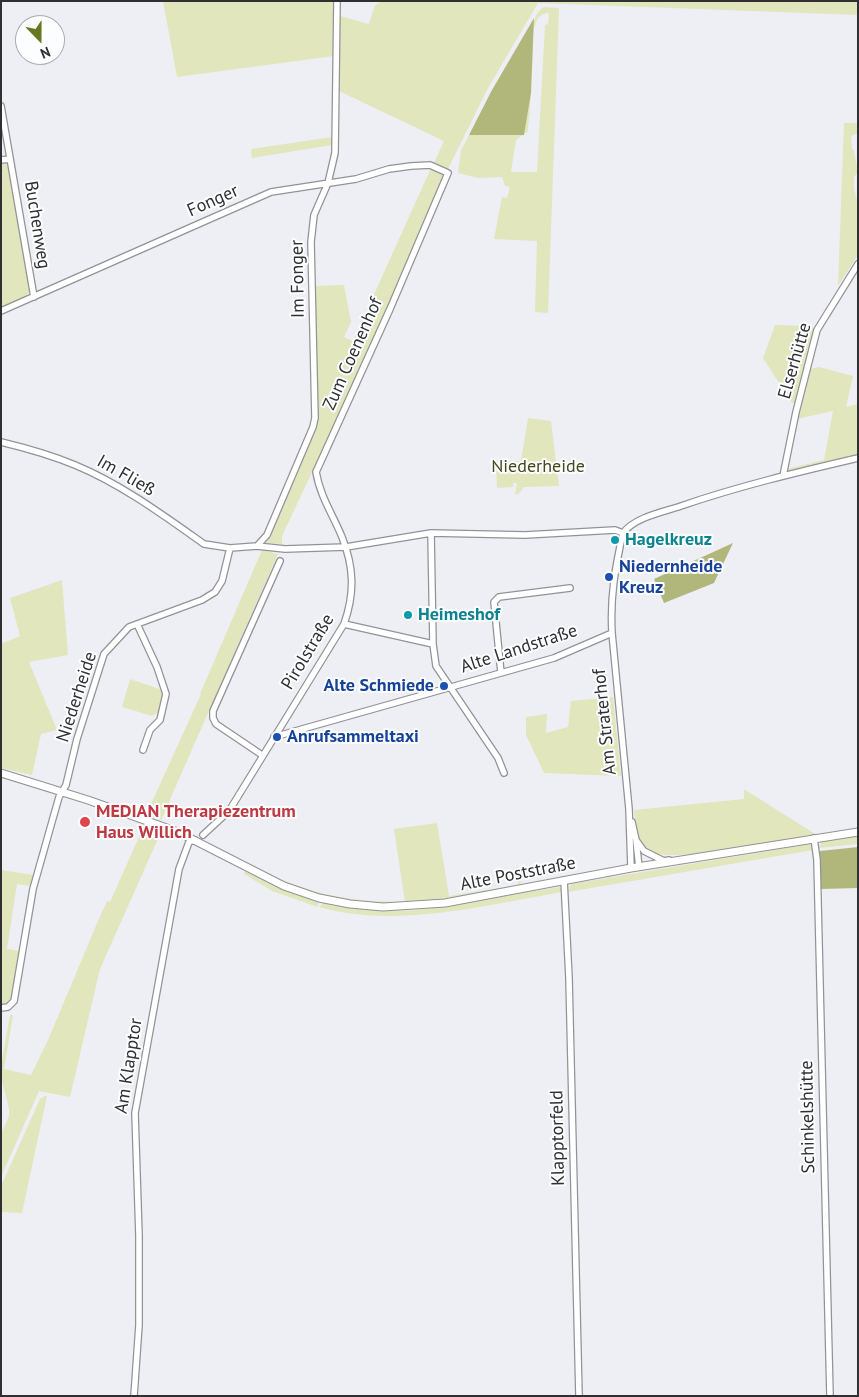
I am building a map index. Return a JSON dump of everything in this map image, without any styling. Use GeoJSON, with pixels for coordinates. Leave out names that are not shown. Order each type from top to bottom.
{"type":"FeatureCollection","features":[{"type":"Feature","properties":{"kind":"street","name":"Im Fonger"},"geometry":{"type":"LineString","coordinates":[[257,546],[267,535],[288,488],[315,418],[311,242],[314,215],[328,183],[334,153],[337,1]]}},
{"type":"Feature","properties":{"kind":"street","name":"Buchenweg"},"geometry":{"type":"LineString","coordinates":[[1,107],[34,297]]}},
{"type":"Feature","properties":{"kind":"street","name":"Buchenweg"},"geometry":{"type":"LineString","coordinates":[[1,160],[10,158]]}},
{"type":"Feature","properties":{"kind":"street","name":"Fonger"},"geometry":{"type":"LineString","coordinates":[[1,312],[271,192],[356,179],[390,169],[411,166],[430,164],[448,173]]}},
{"type":"Feature","properties":{"kind":"street","name":"Zum Coenenhof"},"geometry":{"type":"LineString","coordinates":[[346,547],[323,498],[316,472],[390,309],[448,173]]}},
{"type":"Feature","properties":{"kind":"street","name":"Elserhütte"},"geometry":{"type":"LineString","coordinates":[[783,476],[796,412],[817,330],[858,264]]}},
{"type":"Feature","properties":{"kind":"street","name":"Im Fließ"},"geometry":{"type":"LineString","coordinates":[[1,442],[22,446],[75,465],[139,500],[204,544],[230,548]]}},
{"type":"Feature","properties":{"kind":"street"},"geometry":{"type":"LineString","coordinates":[[612,633],[612,589],[623,533],[626,529],[641,520],[661,512],[709,496],[858,458]]}},
{"type":"Feature","properties":{"kind":"street"},"geometry":{"type":"LineString","coordinates":[[230,548],[257,546],[286,549],[346,547],[431,532],[525,534],[615,530],[623,533]]}},
{"type":"Feature","properties":{"kind":"street"},"geometry":{"type":"LineString","coordinates":[[431,532],[433,644],[436,666],[498,758],[504,773]]}},
{"type":"Feature","properties":{"kind":"street","name":"Pirolstraße"},"geometry":{"type":"LineString","coordinates":[[274,737],[344,624],[353,592],[352,574],[346,547]]}},
{"type":"Feature","properties":{"kind":"street","name":"Niederheide"},"geometry":{"type":"LineString","coordinates":[[1,1008],[10,1006],[14,1000],[33,889],[59,797],[66,784],[77,739],[104,654],[129,627],[202,600],[215,592],[222,580],[230,548]]}},
{"type":"Feature","properties":{"kind":"street"},"geometry":{"type":"LineString","coordinates":[[262,755],[216,724],[213,718],[213,711],[280,561]]}},
{"type":"Feature","properties":{"kind":"street"},"geometry":{"type":"LineString","coordinates":[[501,673],[494,602],[499,597],[570,588]]}},
{"type":"Feature","properties":{"kind":"street"},"geometry":{"type":"LineString","coordinates":[[137,624],[166,694],[160,720],[150,730],[143,750]]}},
{"type":"Feature","properties":{"kind":"street"},"geometry":{"type":"LineString","coordinates":[[344,624],[433,644]]}},
{"type":"Feature","properties":{"kind":"street","name":"Alte Landstraße"},"geometry":{"type":"LineString","coordinates":[[274,737],[554,658],[612,633]]}},
{"type":"Feature","properties":{"kind":"street","name":"Am Straterhof"},"geometry":{"type":"LineString","coordinates":[[612,633],[629,809],[631,868]]}},
{"type":"Feature","properties":{"kind":"street"},"geometry":{"type":"LineString","coordinates":[[203,835],[228,811],[274,737]]}},
{"type":"Feature","properties":{"kind":"street","name":"Alte Poststraße"},"geometry":{"type":"LineString","coordinates":[[1,772],[136,816],[195,840],[284,886],[319,898],[350,904],[383,907],[445,903],[631,868],[858,832]]}},
{"type":"Feature","properties":{"kind":"street","name":"Am Straterhof"},"geometry":{"type":"LineString","coordinates":[[629,809],[636,840],[639,867]]}},
{"type":"Feature","properties":{"kind":"street","name":"Schinkelshütte"},"geometry":{"type":"LineString","coordinates":[[814,838],[817,860],[830,1396]]}},
{"type":"Feature","properties":{"kind":"street","name":"Am Klapptor"},"geometry":{"type":"LineString","coordinates":[[134,1396],[139,1325],[139,1236],[135,1113],[178,869],[189,842],[195,840]]}},
{"type":"Feature","properties":{"kind":"street"},"geometry":{"type":"LineString","coordinates":[[636,840],[644,851],[664,860],[689,859]]}},
{"type":"Feature","properties":{"kind":"street","name":"Klapptorfeld"},"geometry":{"type":"LineString","coordinates":[[564,880],[569,978],[579,1396]]}},
{"type":"Feature","properties":{"kind":"green space"},"geometry":{"type":"Polygon","coordinates":[[[163,1],[333,1],[334,56],[177,77],[163,1]]]}},
{"type":"Feature","properties":{"kind":"green space"},"geometry":{"type":"Polygon","coordinates":[[[382,1],[858,1],[858,15],[538,3],[488,88],[448,169],[434,163],[444,141],[339,91],[340,16],[369,24],[375,5],[382,1]]]}},
{"type":"Feature","properties":{"kind":"green space"},"geometry":{"type":"Polygon","coordinates":[[[544,7],[559,8],[548,313],[535,312],[537,241],[494,239],[502,197],[507,198],[510,187],[505,186],[502,177],[478,178],[458,173],[461,150],[469,135],[524,134],[516,140],[511,172],[537,172],[545,25],[548,24],[549,13],[540,16],[533,32],[534,24],[536,15],[544,7]]]}},
{"type":"Feature","properties":{"kind":"green space"},"geometry":{"type":"Polygon","coordinates":[[[534,18],[531,93],[524,135],[469,135],[492,90],[534,18]]]}},
{"type":"Feature","properties":{"kind":"green space"},"geometry":{"type":"Polygon","coordinates":[[[531,93],[528,131],[524,134],[531,93]]]}},
{"type":"Feature","properties":{"kind":"green space"},"geometry":{"type":"Polygon","coordinates":[[[844,123],[858,123],[858,134],[851,137],[858,172],[854,177],[854,189],[858,204],[858,255],[838,286],[844,123]]]}},
{"type":"Feature","properties":{"kind":"green space"},"geometry":{"type":"Polygon","coordinates":[[[332,137],[332,145],[252,158],[251,149],[332,137]]]}},
{"type":"Feature","properties":{"kind":"green space"},"geometry":{"type":"Polygon","coordinates":[[[5,161],[8,163],[30,291],[26,297],[1,308],[1,162],[5,161]]]}},
{"type":"Feature","properties":{"kind":"green space"},"geometry":{"type":"Polygon","coordinates":[[[431,168],[444,173],[368,353],[282,536],[282,544],[267,543],[315,429],[318,417],[315,286],[344,285],[351,322],[344,337],[353,341],[431,168]]]}},
{"type":"Feature","properties":{"kind":"green space"},"geometry":{"type":"Polygon","coordinates":[[[775,325],[811,326],[814,330],[796,403],[792,403],[763,358],[775,325]]]}},
{"type":"Feature","properties":{"kind":"green space"},"geometry":{"type":"Polygon","coordinates":[[[819,367],[853,376],[846,407],[858,404],[858,455],[792,471],[787,469],[824,460],[833,411],[797,419],[810,369],[819,367]]]}},
{"type":"Feature","properties":{"kind":"green space","name":"Niederheide"},"geometry":{"type":"Polygon","coordinates":[[[528,418],[551,421],[559,486],[524,487],[518,494],[515,494],[517,483],[513,483],[513,487],[497,488],[496,462],[521,461],[528,418]]]}},
{"type":"Feature","properties":{"kind":"green space"},"geometry":{"type":"Polygon","coordinates":[[[733,543],[714,583],[664,603],[654,579],[733,543]]]}},
{"type":"Feature","properties":{"kind":"green space"},"geometry":{"type":"Polygon","coordinates":[[[262,550],[278,554],[161,820],[146,815],[201,694],[262,550]]]}},
{"type":"Feature","properties":{"kind":"green space"},"geometry":{"type":"Polygon","coordinates":[[[62,580],[68,655],[29,662],[57,730],[41,734],[32,775],[1,768],[1,644],[20,636],[10,598],[62,580]]]}},
{"type":"Feature","properties":{"kind":"green space"},"geometry":{"type":"Polygon","coordinates":[[[130,679],[160,689],[164,696],[159,712],[152,716],[122,707],[130,679]]]}},
{"type":"Feature","properties":{"kind":"green space"},"geometry":{"type":"Polygon","coordinates":[[[613,697],[621,776],[544,773],[526,735],[526,717],[547,714],[546,733],[568,727],[571,701],[613,697]]]}},
{"type":"Feature","properties":{"kind":"green space"},"geometry":{"type":"Polygon","coordinates":[[[744,789],[815,834],[728,850],[678,855],[659,854],[647,850],[643,846],[637,831],[634,810],[744,799],[744,789]]]}},
{"type":"Feature","properties":{"kind":"green space"},"geometry":{"type":"Polygon","coordinates":[[[437,823],[449,896],[518,885],[516,866],[522,874],[522,881],[517,887],[436,900],[404,904],[364,903],[328,897],[294,887],[265,874],[219,848],[268,874],[325,894],[351,899],[405,902],[394,829],[437,823]]]}},
{"type":"Feature","properties":{"kind":"green space"},"geometry":{"type":"Polygon","coordinates":[[[142,824],[161,832],[100,969],[70,1097],[39,1091],[1,1177],[1,1134],[9,1116],[9,1109],[1,1077],[1,1066],[10,1015],[13,1015],[4,1069],[31,1075],[48,1040],[107,901],[110,902],[143,828],[141,827],[142,824]]]}},
{"type":"Feature","properties":{"kind":"green space"},"geometry":{"type":"Polygon","coordinates":[[[858,835],[858,844],[819,848],[822,841],[858,835]]]}},
{"type":"Feature","properties":{"kind":"green space"},"geometry":{"type":"Polygon","coordinates":[[[810,844],[813,850],[568,892],[571,884],[810,844]]]}},
{"type":"Feature","properties":{"kind":"green space"},"geometry":{"type":"Polygon","coordinates":[[[858,847],[858,888],[821,889],[820,851],[858,847]]]}},
{"type":"Feature","properties":{"kind":"green space"},"geometry":{"type":"Polygon","coordinates":[[[1,870],[34,875],[31,886],[17,884],[7,949],[20,951],[11,1004],[1,1006],[1,870]]]}},
{"type":"Feature","properties":{"kind":"green space"},"geometry":{"type":"Polygon","coordinates":[[[245,871],[274,886],[318,902],[318,907],[272,891],[244,874],[245,871]]]}},
{"type":"Feature","properties":{"kind":"green space"},"geometry":{"type":"Polygon","coordinates":[[[560,887],[562,892],[441,913],[379,916],[319,907],[323,903],[369,910],[415,910],[560,887]]]}},
{"type":"Feature","properties":{"kind":"green space"},"geometry":{"type":"Polygon","coordinates":[[[47,1096],[22,1213],[1,1212],[1,1186],[40,1099],[47,1096]]]}},
{"type":"Feature","properties":{"kind":"place","name":"Hagelkreuz"},"geometry":{"type":"Point","coordinates":[615,540]}},
{"type":"Feature","properties":{"kind":"place","name":"Niedernheide Kreuz"},"geometry":{"type":"Point","coordinates":[609,577]}},
{"type":"Feature","properties":{"kind":"place","name":"Heimeshof"},"geometry":{"type":"Point","coordinates":[408,615]}},
{"type":"Feature","properties":{"kind":"place","name":"Alte Schmiede"},"geometry":{"type":"Point","coordinates":[444,686]}},
{"type":"Feature","properties":{"kind":"place","name":"Anrufsammeltaxi"},"geometry":{"type":"Point","coordinates":[277,737]}},
{"type":"Feature","properties":{"kind":"place","name":"MEDIAN Therapiezentrum Haus Willich"},"geometry":{"type":"Point","coordinates":[85,822]}}]}
